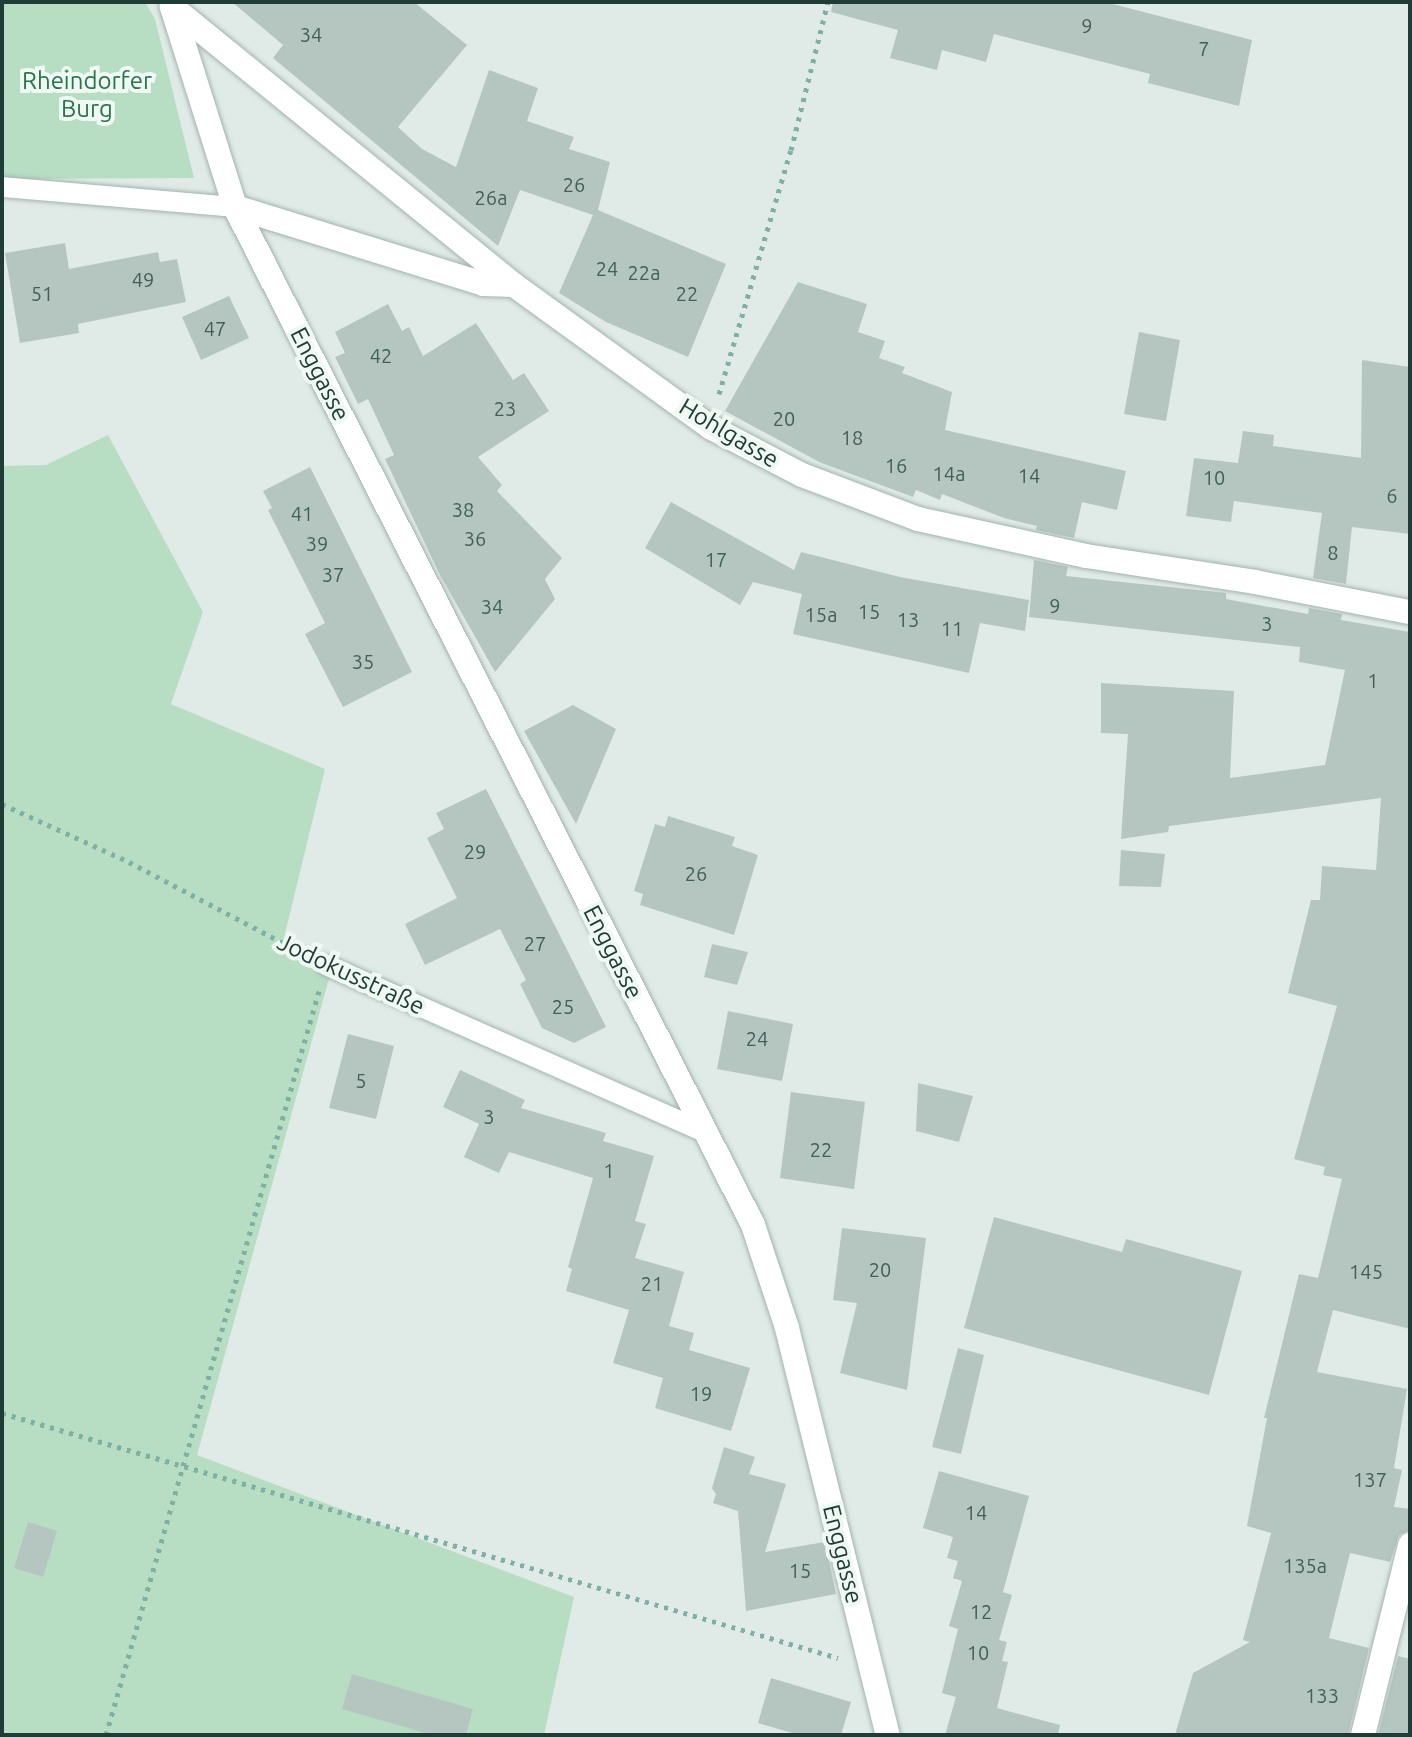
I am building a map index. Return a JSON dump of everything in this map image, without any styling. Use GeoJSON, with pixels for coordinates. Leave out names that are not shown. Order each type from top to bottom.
{"type":"FeatureCollection","features":[{"type":"Feature","properties":{"kind":"street","name":"Hohlgasse"},"geometry":{"type":"LineString","coordinates":[[170,4],[514,285],[710,427],[802,475],[918,519],[1086,556],[1255,582],[1410,612]]}},
{"type":"Feature","properties":{"kind":"street","name":"Enggasse"},"geometry":{"type":"LineString","coordinates":[[170,4],[235,207],[753,1225],[787,1328],[888,1735]]}},
{"type":"Feature","properties":{"kind":"street"},"geometry":{"type":"LineString","coordinates":[[235,207],[483,284],[514,285]]}},
{"type":"Feature","properties":{"kind":"street"},"geometry":{"type":"LineString","coordinates":[[1363,1735],[1409,1556]]}},
{"type":"Feature","properties":{"kind":"lane"},"geometry":{"type":"LineString","coordinates":[[2,187],[235,207]]}},
{"type":"Feature","properties":{"kind":"lane","name":"Jodokusstraße"},"geometry":{"type":"LineString","coordinates":[[326,965],[705,1132]]}},
{"type":"Feature","properties":{"kind":"path"},"geometry":{"type":"LineString","coordinates":[[710,427],[791,150],[828,2]]}},
{"type":"Feature","properties":{"kind":"path","name":"Jodokusstraße"},"geometry":{"type":"LineString","coordinates":[[2,804],[129,862],[326,965]]}},
{"type":"Feature","properties":{"kind":"path"},"geometry":{"type":"LineString","coordinates":[[106,1735],[326,965]]}},
{"type":"Feature","properties":{"kind":"path"},"geometry":{"type":"LineString","coordinates":[[2,1413],[871,1668]]}},
{"type":"Feature","properties":{"kind":"green space","name":"Rheindorfer Burg"},"geometry":{"type":"Polygon","coordinates":[[[2,2],[145,2],[155,19],[194,178],[2,179],[2,2]]]}},
{"type":"Feature","properties":{"kind":"green space"},"geometry":{"type":"Polygon","coordinates":[[[108,435],[203,612],[171,704],[325,769],[284,938],[332,968],[197,1455],[574,1597],[544,1735],[2,1735],[2,466],[46,465],[108,435]]]}},
{"type":"Feature","properties":{"kind":"building"},"geometry":{"type":"Polygon","coordinates":[[[232,2],[414,2],[467,45],[398,127],[422,149],[456,167],[489,70],[538,88],[527,121],[574,137],[569,149],[610,162],[598,210],[726,264],[688,357],[606,322],[559,293],[593,215],[520,190],[498,246],[273,58],[283,45],[232,2]]]}},
{"type":"Feature","properties":{"kind":"building"},"geometry":{"type":"Polygon","coordinates":[[[833,2],[1105,2],[1252,40],[1239,106],[1148,83],[1150,74],[994,34],[986,62],[942,50],[937,70],[890,58],[898,30],[831,12],[833,2]]]}},
{"type":"Feature","properties":{"kind":"building"},"geometry":{"type":"Polygon","coordinates":[[[65,243],[69,269],[158,252],[160,262],[177,259],[186,302],[78,324],[79,333],[20,343],[5,253],[65,243]]]}},
{"type":"Feature","properties":{"kind":"building"},"geometry":{"type":"Polygon","coordinates":[[[798,282],[867,304],[858,332],[885,341],[879,358],[905,367],[902,373],[952,392],[945,430],[1126,471],[1117,510],[1082,502],[1074,538],[1036,530],[1037,526],[1004,518],[942,494],[940,500],[916,490],[913,497],[819,462],[725,411],[798,282]]]}},
{"type":"Feature","properties":{"kind":"building"},"geometry":{"type":"Polygon","coordinates":[[[229,296],[249,338],[201,360],[182,317],[229,296]]]}},
{"type":"Feature","properties":{"kind":"building"},"geometry":{"type":"Polygon","coordinates":[[[388,304],[402,331],[409,327],[423,356],[476,323],[513,380],[524,373],[549,411],[478,457],[502,485],[497,491],[562,558],[545,579],[555,599],[495,672],[440,575],[385,459],[394,455],[368,399],[358,404],[335,357],[345,353],[335,332],[388,304]]]}},
{"type":"Feature","properties":{"kind":"building"},"geometry":{"type":"Polygon","coordinates":[[[1139,332],[1180,340],[1166,421],[1124,414],[1139,332]]]}},
{"type":"Feature","properties":{"kind":"building"},"geometry":{"type":"Polygon","coordinates":[[[1362,360],[1410,367],[1410,534],[1352,527],[1346,584],[1313,578],[1322,513],[1234,501],[1231,522],[1186,516],[1194,458],[1238,463],[1243,431],[1274,435],[1273,446],[1361,458],[1362,360]]]}},
{"type":"Feature","properties":{"kind":"building"},"geometry":{"type":"Polygon","coordinates":[[[310,467],[412,672],[343,707],[305,634],[325,623],[268,510],[272,508],[263,491],[310,467]]]}},
{"type":"Feature","properties":{"kind":"building"},"geometry":{"type":"Polygon","coordinates":[[[671,502],[794,570],[801,552],[900,577],[1029,600],[1025,631],[980,623],[969,673],[793,634],[802,594],[753,582],[740,605],[645,548],[671,502]]]}},
{"type":"Feature","properties":{"kind":"building"},"geometry":{"type":"Polygon","coordinates":[[[1034,560],[1068,567],[1066,576],[1226,593],[1226,599],[1308,614],[1309,608],[1342,614],[1341,620],[1410,632],[1410,1329],[1333,1310],[1317,1372],[1407,1389],[1394,1468],[1402,1470],[1394,1507],[1410,1509],[1410,1530],[1399,1535],[1390,1562],[1350,1553],[1329,1638],[1369,1648],[1348,1735],[1175,1735],[1193,1673],[1250,1642],[1243,1640],[1271,1533],[1247,1526],[1267,1418],[1264,1418],[1299,1274],[1318,1278],[1342,1179],[1323,1175],[1325,1167],[1294,1159],[1337,1006],[1288,993],[1311,900],[1320,900],[1322,866],[1376,870],[1381,798],[1169,826],[1168,832],[1121,839],[1128,734],[1101,733],[1101,683],[1234,691],[1230,778],[1325,765],[1345,670],[1299,662],[1300,647],[1029,617],[1034,560]]]}},
{"type":"Feature","properties":{"kind":"building"},"geometry":{"type":"Polygon","coordinates":[[[573,705],[616,729],[576,824],[524,731],[573,705]]]}},
{"type":"Feature","properties":{"kind":"building"},"geometry":{"type":"Polygon","coordinates":[[[486,789],[606,1027],[574,1043],[542,1028],[520,984],[526,980],[500,929],[425,965],[405,924],[457,898],[427,838],[444,829],[436,813],[486,789]]]}},
{"type":"Feature","properties":{"kind":"building"},"geometry":{"type":"Polygon","coordinates":[[[668,816],[735,837],[732,846],[758,855],[734,935],[640,905],[643,894],[634,891],[655,824],[665,827],[668,816]]]}},
{"type":"Feature","properties":{"kind":"building"},"geometry":{"type":"Polygon","coordinates":[[[1121,850],[1165,854],[1161,887],[1119,886],[1121,850]]]}},
{"type":"Feature","properties":{"kind":"building"},"geometry":{"type":"Polygon","coordinates":[[[712,944],[748,952],[737,985],[704,977],[712,944]]]}},
{"type":"Feature","properties":{"kind":"building"},"geometry":{"type":"Polygon","coordinates":[[[728,1011],[793,1024],[782,1081],[717,1069],[728,1011]]]}},
{"type":"Feature","properties":{"kind":"building"},"geometry":{"type":"Polygon","coordinates":[[[348,1034],[394,1046],[376,1119],[329,1108],[348,1034]]]}},
{"type":"Feature","properties":{"kind":"building"},"geometry":{"type":"Polygon","coordinates":[[[460,1070],[525,1100],[521,1108],[606,1133],[603,1141],[654,1156],[635,1221],[646,1224],[635,1258],[684,1272],[669,1326],[694,1333],[689,1350],[750,1368],[731,1431],[655,1408],[663,1378],[613,1363],[629,1310],[566,1291],[572,1269],[568,1267],[593,1178],[509,1152],[499,1173],[464,1157],[479,1124],[443,1107],[460,1070]]]}},
{"type":"Feature","properties":{"kind":"building"},"geometry":{"type":"Polygon","coordinates":[[[918,1083],[973,1096],[959,1142],[916,1131],[918,1083]]]}},
{"type":"Feature","properties":{"kind":"building"},"geometry":{"type":"Polygon","coordinates":[[[791,1092],[865,1102],[854,1189],[780,1178],[791,1092]]]}},
{"type":"Feature","properties":{"kind":"building"},"geometry":{"type":"Polygon","coordinates":[[[994,1217],[1122,1252],[1126,1239],[1242,1271],[1209,1395],[964,1328],[994,1217]]]}},
{"type":"Feature","properties":{"kind":"building"},"geometry":{"type":"Polygon","coordinates":[[[842,1228],[926,1238],[907,1390],[840,1373],[857,1303],[833,1300],[842,1228]]]}},
{"type":"Feature","properties":{"kind":"building"},"geometry":{"type":"Polygon","coordinates":[[[958,1348],[984,1355],[961,1454],[932,1447],[958,1348]]]}},
{"type":"Feature","properties":{"kind":"building"},"geometry":{"type":"Polygon","coordinates":[[[724,1447],[755,1457],[749,1474],[786,1484],[765,1552],[825,1542],[836,1594],[746,1611],[738,1511],[713,1503],[716,1494],[712,1488],[724,1447]]]}},
{"type":"Feature","properties":{"kind":"building"},"geometry":{"type":"Polygon","coordinates":[[[939,1471],[1029,1496],[1003,1592],[1012,1595],[999,1640],[1007,1642],[1002,1661],[1008,1662],[997,1708],[1060,1725],[1058,1735],[945,1735],[956,1697],[942,1693],[958,1629],[949,1626],[962,1581],[953,1578],[958,1561],[947,1558],[953,1537],[923,1528],[939,1471]]]}},
{"type":"Feature","properties":{"kind":"building"},"geometry":{"type":"Polygon","coordinates":[[[28,1522],[57,1531],[43,1577],[14,1568],[28,1522]]]}},
{"type":"Feature","properties":{"kind":"building"},"geometry":{"type":"Polygon","coordinates":[[[1398,1656],[1410,1659],[1410,1735],[1378,1735],[1398,1656]]]}},
{"type":"Feature","properties":{"kind":"building"},"geometry":{"type":"Polygon","coordinates":[[[352,1674],[473,1709],[466,1735],[432,1735],[342,1709],[352,1674]]]}},
{"type":"Feature","properties":{"kind":"building"},"geometry":{"type":"Polygon","coordinates":[[[771,1678],[851,1702],[841,1735],[799,1735],[758,1723],[771,1678]]]}}]}
